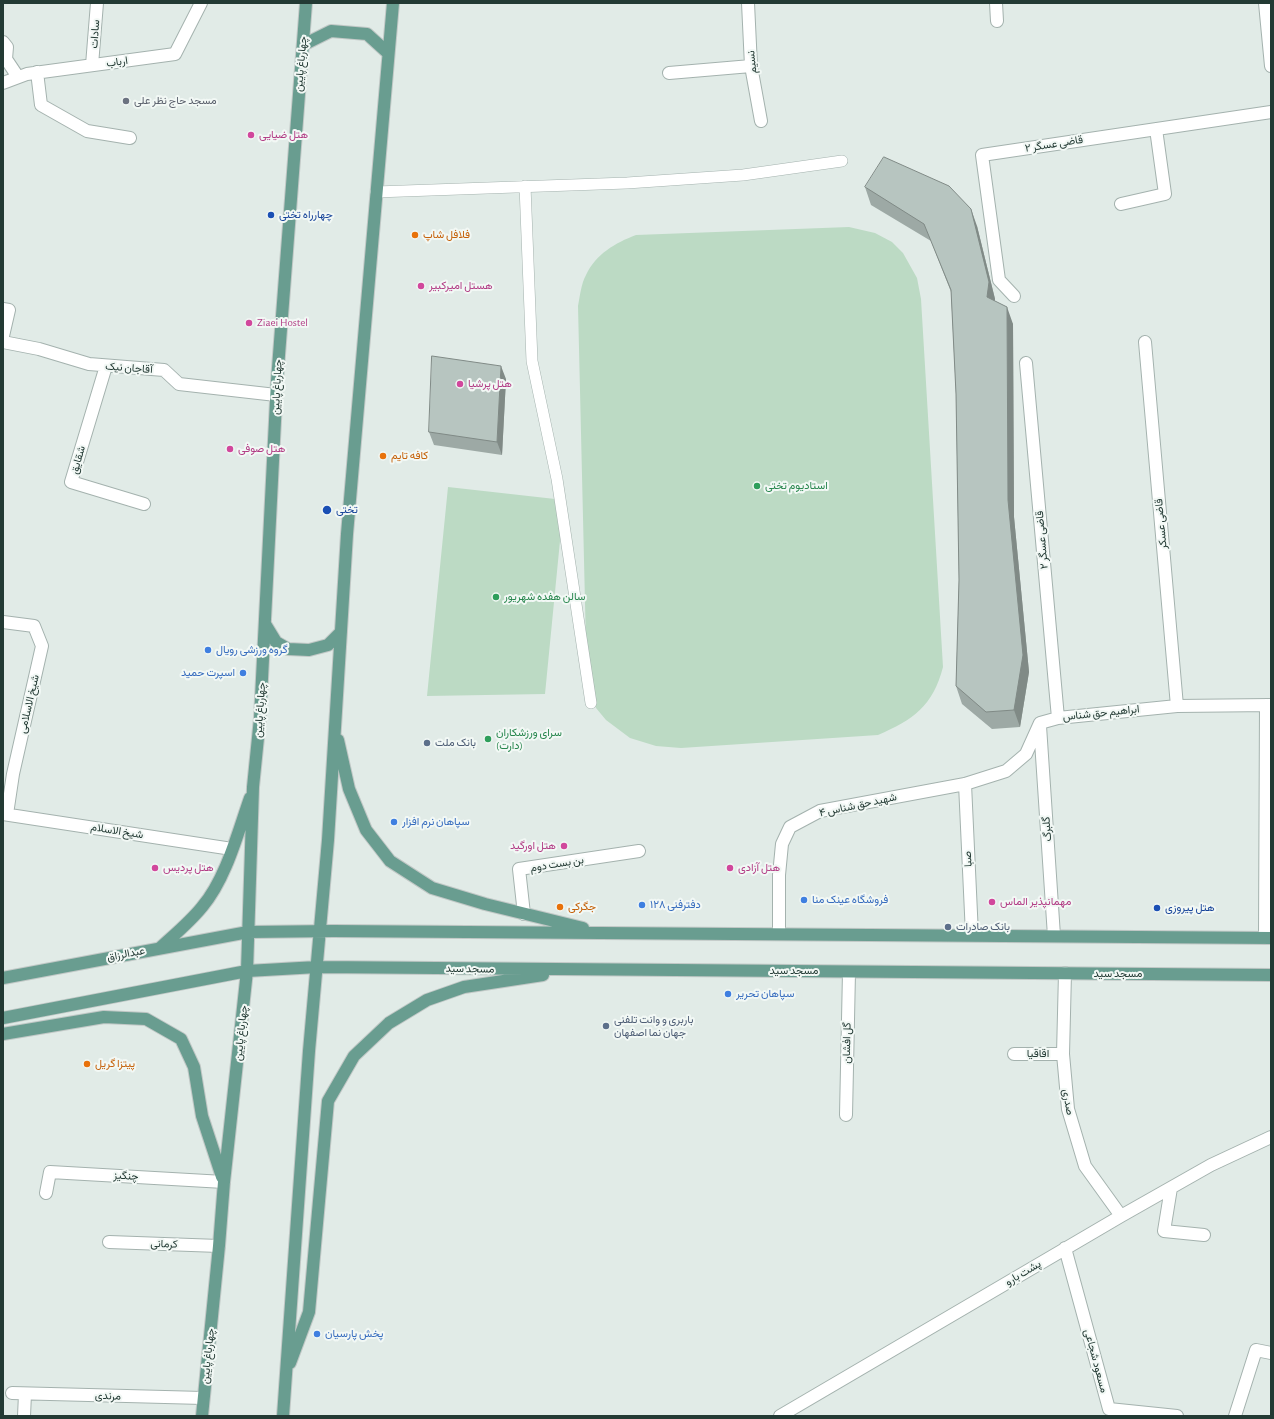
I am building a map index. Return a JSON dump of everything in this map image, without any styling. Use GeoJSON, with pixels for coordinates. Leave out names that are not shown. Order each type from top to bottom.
{"type":"FeatureCollection","features":[{"type":"Feature","properties":{"kind":"main road","name":"چهارباغ پایین"},"geometry":{"type":"LineString","coordinates":[[202,1416],[224,1182],[247,971],[253,787],[260,718],[276,395],[306,3]]}},
{"type":"Feature","properties":{"kind":"main road"},"geometry":{"type":"LineString","coordinates":[[283,1416],[309,1051],[328,840],[346,534],[393,3]]}},
{"type":"Feature","properties":{"kind":"main road"},"geometry":{"type":"LineString","coordinates":[[303,45],[331,31],[367,34],[388,53]]}},
{"type":"Feature","properties":{"kind":"main road"},"geometry":{"type":"LineString","coordinates":[[265,624],[276,642],[288,649],[309,650],[328,645],[341,632]]}},
{"type":"Feature","properties":{"kind":"main road"},"geometry":{"type":"LineString","coordinates":[[335,725],[349,788],[366,830],[390,861],[432,888],[524,914],[604,933]]}},
{"type":"Feature","properties":{"kind":"main road"},"geometry":{"type":"LineString","coordinates":[[160,948],[202,907],[218,883],[232,849],[253,787]]}},
{"type":"Feature","properties":{"kind":"main road"},"geometry":{"type":"LineString","coordinates":[[319,931],[1268,938]]}},
{"type":"Feature","properties":{"kind":"main road","name":"عبدالرزاق"},"geometry":{"type":"LineString","coordinates":[[3,978],[248,932],[319,931]]}},
{"type":"Feature","properties":{"kind":"main road","name":"مسجد سید"},"geometry":{"type":"LineString","coordinates":[[247,971],[317,967],[1271,975]]}},
{"type":"Feature","properties":{"kind":"main road"},"geometry":{"type":"LineString","coordinates":[[285,1377],[309,1312],[328,1101],[354,1056],[389,1023],[427,1000],[464,987],[580,970]]}},
{"type":"Feature","properties":{"kind":"main road"},"geometry":{"type":"LineString","coordinates":[[3,1018],[247,971]]}},
{"type":"Feature","properties":{"kind":"main road"},"geometry":{"type":"LineString","coordinates":[[3,1034],[104,1017],[146,1019],[181,1040],[194,1067],[202,1116],[224,1182]]}},
{"type":"Feature","properties":{"kind":"street","name":"سادات"},"geometry":{"type":"LineString","coordinates":[[92,65],[97,3]]}},
{"type":"Feature","properties":{"kind":"street","name":"ارباب"},"geometry":{"type":"LineString","coordinates":[[3,83],[37,72],[175,54],[201,3]]}},
{"type":"Feature","properties":{"kind":"street","name":"نسیم"},"geometry":{"type":"LineString","coordinates":[[748,3],[751,66],[761,121]]}},
{"type":"Feature","properties":{"kind":"street"},"geometry":{"type":"LineString","coordinates":[[996,3],[998,20]]}},
{"type":"Feature","properties":{"kind":"street"},"geometry":{"type":"LineString","coordinates":[[1265,3],[1271,66]]}},
{"type":"Feature","properties":{"kind":"street"},"geometry":{"type":"LineString","coordinates":[[3,42],[7,47],[6,59],[18,77]]}},
{"type":"Feature","properties":{"kind":"street"},"geometry":{"type":"LineString","coordinates":[[669,73],[751,66]]}},
{"type":"Feature","properties":{"kind":"street"},"geometry":{"type":"LineString","coordinates":[[37,72],[41,105],[87,131],[130,138]]}},
{"type":"Feature","properties":{"kind":"street","name":"قاضی عسگر ۲"},"geometry":{"type":"LineString","coordinates":[[1014,296],[999,280],[982,155],[1271,112]]}},
{"type":"Feature","properties":{"kind":"street"},"geometry":{"type":"LineString","coordinates":[[1120,204],[1165,194],[1156,129]]}},
{"type":"Feature","properties":{"kind":"street"},"geometry":{"type":"LineString","coordinates":[[3,309],[9,310],[3,336]]}},
{"type":"Feature","properties":{"kind":"street","name":"آقاجان نیک"},"geometry":{"type":"LineString","coordinates":[[3,342],[39,349],[89,364],[164,370],[179,384],[276,395]]}},
{"type":"Feature","properties":{"kind":"street","name":"قاضی عسکر"},"geometry":{"type":"LineString","coordinates":[[1144,342],[1177,706]]}},
{"type":"Feature","properties":{"kind":"street","name":"قاضی عسگر ۲"},"geometry":{"type":"LineString","coordinates":[[1026,363],[1058,718]]}},
{"type":"Feature","properties":{"kind":"street","name":"شقایق"},"geometry":{"type":"LineString","coordinates":[[106,366],[71,482],[144,504]]}},
{"type":"Feature","properties":{"kind":"street","name":"شیخ الاسلامی"},"geometry":{"type":"LineString","coordinates":[[3,622],[34,626],[42,646],[5,814]]}},
{"type":"Feature","properties":{"kind":"street","name":"ابراهیم حق شناس"},"geometry":{"type":"LineString","coordinates":[[1040,723],[1058,718],[1177,706],[1268,705],[1268,938]]}},
{"type":"Feature","properties":{"kind":"street"},"geometry":{"type":"LineString","coordinates":[[965,784],[1006,771],[1026,754],[1040,723]]}},
{"type":"Feature","properties":{"kind":"street","name":"گلبرگ"},"geometry":{"type":"LineString","coordinates":[[1040,723],[1054,936]]}},
{"type":"Feature","properties":{"kind":"street","name":"شهید حق شناس ۴"},"geometry":{"type":"LineString","coordinates":[[779,934],[779,875],[782,844],[790,827],[820,811],[965,784]]}},
{"type":"Feature","properties":{"kind":"street","name":"صبا"},"geometry":{"type":"LineString","coordinates":[[965,784],[972,935]]}},
{"type":"Feature","properties":{"kind":"street","name":"شیخ الاسلام"},"geometry":{"type":"LineString","coordinates":[[5,814],[232,849]]}},
{"type":"Feature","properties":{"kind":"street","name":"بن بست دوم"},"geometry":{"type":"LineString","coordinates":[[524,914],[519,869],[639,851]]}},
{"type":"Feature","properties":{"kind":"street","name":"گل افشان"},"geometry":{"type":"LineString","coordinates":[[846,1115],[849,972]]}},
{"type":"Feature","properties":{"kind":"street","name":"صدری"},"geometry":{"type":"LineString","coordinates":[[1065,974],[1062,1054],[1068,1110],[1084,1166],[1121,1216]]}},
{"type":"Feature","properties":{"kind":"street","name":"اقاقیا"},"geometry":{"type":"LineString","coordinates":[[1014,1054],[1062,1054]]}},
{"type":"Feature","properties":{"kind":"street","name":"پشت بارو"},"geometry":{"type":"LineString","coordinates":[[780,1416],[797,1411],[826,1390],[1065,1248],[1211,1165],[1271,1138]]}},
{"type":"Feature","properties":{"kind":"street","name":"چنگیز"},"geometry":{"type":"LineString","coordinates":[[46,1193],[50,1172],[224,1182]]}},
{"type":"Feature","properties":{"kind":"street"},"geometry":{"type":"LineString","coordinates":[[1171,1188],[1164,1231],[1204,1236]]}},
{"type":"Feature","properties":{"kind":"street","name":"کرمانی"},"geometry":{"type":"LineString","coordinates":[[109,1242],[219,1246]]}},
{"type":"Feature","properties":{"kind":"street","name":"مسعود شجاعی"},"geometry":{"type":"LineString","coordinates":[[1065,1248],[1106,1412],[1177,1416]]}},
{"type":"Feature","properties":{"kind":"street"},"geometry":{"type":"LineString","coordinates":[[1235,1416],[1256,1350],[1271,1353]]}},
{"type":"Feature","properties":{"kind":"street","name":"مرندی"},"geometry":{"type":"LineString","coordinates":[[12,1393],[203,1398]]}},
{"type":"Feature","properties":{"kind":"street"},"geometry":{"type":"LineString","coordinates":[[24,1416],[25,1394]]}},
{"type":"Feature","properties":{"kind":"lane"},"geometry":{"type":"LineString","coordinates":[[376,192],[627,183],[743,175],[842,161]]}},
{"type":"Feature","properties":{"kind":"lane"},"geometry":{"type":"LineString","coordinates":[[525,186],[532,361],[557,479],[591,703]]}},
{"type":"Feature","properties":{"kind":"green space","name":"استادیوم تختی"},"geometry":{"type":"Polygon","coordinates":[[[849,227],[875,233],[892,242],[903,253],[917,278],[921,299],[943,667],[939,681],[934,692],[920,710],[902,724],[878,735],[681,748],[656,746],[630,738],[606,720],[596,708],[587,687],[578,306],[584,279],[590,268],[601,255],[621,242],[636,235],[849,227]]]}},
{"type":"Feature","properties":{"kind":"green space","name":"سالن هفده شهریور"},"geometry":{"type":"Polygon","coordinates":[[[448,487],[564,500],[545,694],[427,696],[448,487]]]}},
{"type":"Feature","properties":{"kind":"building"},"geometry":{"type":"Polygon","coordinates":[[[884,157],[949,186],[971,209],[989,282],[987,297],[1007,307],[1008,500],[1023,655],[1014,710],[986,712],[956,686],[959,580],[956,394],[951,290],[924,224],[865,187],[884,157]]]}},
{"type":"Feature","properties":{"kind":"building"},"geometry":{"type":"Polygon","coordinates":[[[432,356],[501,366],[497,442],[429,432],[432,356]]]}},
{"type":"Feature","properties":{"kind":"place","name":"مسجد حاج نظر علی"},"geometry":{"type":"Point","coordinates":[126,101]}},
{"type":"Feature","properties":{"kind":"place","name":"هتل ضیایی"},"geometry":{"type":"Point","coordinates":[251,135]}},
{"type":"Feature","properties":{"kind":"place","name":"چهارراه تختی"},"geometry":{"type":"Point","coordinates":[271,215]}},
{"type":"Feature","properties":{"kind":"place","name":"فلافل شاپ"},"geometry":{"type":"Point","coordinates":[415,235]}},
{"type":"Feature","properties":{"kind":"place","name":"هستل امیرکبیر"},"geometry":{"type":"Point","coordinates":[421,286]}},
{"type":"Feature","properties":{"kind":"place","name":"Ziaei Hostel"},"geometry":{"type":"Point","coordinates":[249,323]}},
{"type":"Feature","properties":{"kind":"place","name":"هتل پرشیا"},"geometry":{"type":"Point","coordinates":[460,384]}},
{"type":"Feature","properties":{"kind":"place","name":"هتل صوفی"},"geometry":{"type":"Point","coordinates":[230,449]}},
{"type":"Feature","properties":{"kind":"place","name":"کافه تایم"},"geometry":{"type":"Point","coordinates":[383,456]}},
{"type":"Feature","properties":{"kind":"place","name":"استادیوم تختی"},"geometry":{"type":"Point","coordinates":[757,486]}},
{"type":"Feature","properties":{"kind":"place","name":"تختی"},"geometry":{"type":"Point","coordinates":[327,510]}},
{"type":"Feature","properties":{"kind":"place","name":"سالن هفده شهریور"},"geometry":{"type":"Point","coordinates":[496,597]}},
{"type":"Feature","properties":{"kind":"place","name":"گروه ورزشی رویال"},"geometry":{"type":"Point","coordinates":[208,650]}},
{"type":"Feature","properties":{"kind":"place","name":"اسپرت حمید"},"geometry":{"type":"Point","coordinates":[243,673]}},
{"type":"Feature","properties":{"kind":"place","name":"سرای ورزشکاران (دارت)"},"geometry":{"type":"Point","coordinates":[488,739]}},
{"type":"Feature","properties":{"kind":"place","name":"بانک ملت"},"geometry":{"type":"Point","coordinates":[427,743]}},
{"type":"Feature","properties":{"kind":"place","name":"سپاهان نرم افزار"},"geometry":{"type":"Point","coordinates":[394,822]}},
{"type":"Feature","properties":{"kind":"place","name":"هتل اورگید"},"geometry":{"type":"Point","coordinates":[564,846]}},
{"type":"Feature","properties":{"kind":"place","name":"هتل پردیس"},"geometry":{"type":"Point","coordinates":[155,868]}},
{"type":"Feature","properties":{"kind":"place","name":"هتل آزادی"},"geometry":{"type":"Point","coordinates":[730,868]}},
{"type":"Feature","properties":{"kind":"place","name":"فروشگاه عینک منا"},"geometry":{"type":"Point","coordinates":[804,900]}},
{"type":"Feature","properties":{"kind":"place","name":"مهمانپذیر الماس"},"geometry":{"type":"Point","coordinates":[992,902]}},
{"type":"Feature","properties":{"kind":"place","name":"دفترفنی ۱۲۸"},"geometry":{"type":"Point","coordinates":[642,905]}},
{"type":"Feature","properties":{"kind":"place","name":"جگرکی"},"geometry":{"type":"Point","coordinates":[560,907]}},
{"type":"Feature","properties":{"kind":"place","name":"هتل پیروزی"},"geometry":{"type":"Point","coordinates":[1157,908]}},
{"type":"Feature","properties":{"kind":"place","name":"بانک صادرات"},"geometry":{"type":"Point","coordinates":[948,927]}},
{"type":"Feature","properties":{"kind":"place","name":"سپاهان تحریر"},"geometry":{"type":"Point","coordinates":[728,994]}},
{"type":"Feature","properties":{"kind":"place","name":"باربری و وانت تلفنی جهان نما اصفهان"},"geometry":{"type":"Point","coordinates":[606,1026]}},
{"type":"Feature","properties":{"kind":"place","name":"پیتزا گریل"},"geometry":{"type":"Point","coordinates":[87,1064]}},
{"type":"Feature","properties":{"kind":"place","name":"پخش پارسیان"},"geometry":{"type":"Point","coordinates":[317,1334]}}]}
